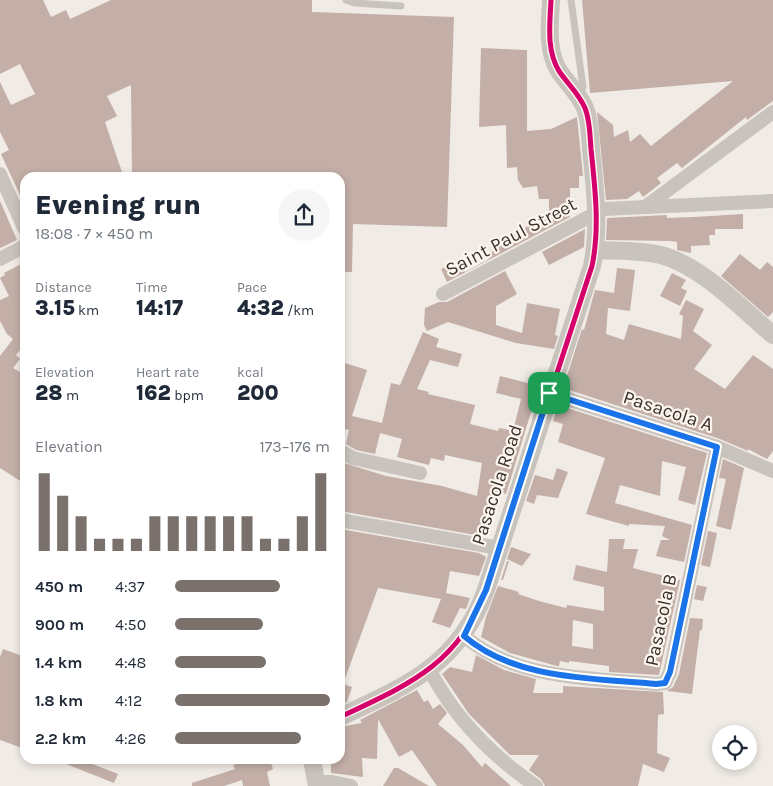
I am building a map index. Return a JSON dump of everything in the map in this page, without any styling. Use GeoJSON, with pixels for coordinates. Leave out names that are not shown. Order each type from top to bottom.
{"type":"FeatureCollection","features":[{"type":"Feature","properties":{"kind":"street","name":"Pasacola Road"},"geometry":{"type":"LineString","coordinates":[[345,715],[431,673],[464,636],[481,604],[595,250],[596,212],[589,125],[585,108],[558,70],[552,55],[549,30],[551,0]]}},
{"type":"Feature","properties":{"kind":"street"},"geometry":{"type":"LineString","coordinates":[[645,207],[773,112]]}},
{"type":"Feature","properties":{"kind":"street"},"geometry":{"type":"LineString","coordinates":[[0,174],[20,219]]}},
{"type":"Feature","properties":{"kind":"street","name":"Saint Paul Street"},"geometry":{"type":"LineString","coordinates":[[442,294],[604,209],[773,201]]}},
{"type":"Feature","properties":{"kind":"street"},"geometry":{"type":"LineString","coordinates":[[0,259],[20,249]]}},
{"type":"Feature","properties":{"kind":"street"},"geometry":{"type":"LineString","coordinates":[[595,250],[640,252],[676,260],[706,278],[773,335]]}},
{"type":"Feature","properties":{"kind":"street","name":"Pasacola A"},"geometry":{"type":"LineString","coordinates":[[549,393],[717,447],[773,471]]}},
{"type":"Feature","properties":{"kind":"street","name":"Pasacola B"},"geometry":{"type":"LineString","coordinates":[[464,636],[487,654],[519,666],[561,675],[656,684],[665,683],[670,672],[717,447]]}},
{"type":"Feature","properties":{"kind":"street"},"geometry":{"type":"LineString","coordinates":[[345,454],[353,458],[420,473]]}},
{"type":"Feature","properties":{"kind":"street"},"geometry":{"type":"LineString","coordinates":[[345,521],[499,548]]}},
{"type":"Feature","properties":{"kind":"street"},"geometry":{"type":"LineString","coordinates":[[431,673],[471,730],[508,767],[536,786]]}},
{"type":"Feature","properties":{"kind":"street"},"geometry":{"type":"LineString","coordinates":[[313,764],[317,784],[332,782],[351,786]]}},
{"type":"Feature","properties":{"kind":"lane"},"geometry":{"type":"LineString","coordinates":[[346,0],[354,3],[401,6]]}},
{"type":"Feature","properties":{"kind":"lane"},"geometry":{"type":"LineString","coordinates":[[571,0],[582,87]]}},
{"type":"Feature","properties":{"kind":"building"},"geometry":{"type":"Polygon","coordinates":[[[0,0],[43,0],[51,17],[66,10],[70,19],[111,0],[312,0],[312,12],[454,17],[447,227],[353,224],[352,272],[345,272],[345,172],[132,172],[131,85],[107,96],[117,116],[105,122],[122,172],[20,172],[20,195],[1,154],[9,150],[0,132],[0,82],[11,105],[35,94],[20,64],[0,74],[0,0]]]}},
{"type":"Feature","properties":{"kind":"building"},"geometry":{"type":"Polygon","coordinates":[[[582,0],[773,0],[773,101],[747,120],[746,117],[682,168],[677,163],[657,178],[661,183],[643,197],[639,191],[627,199],[606,200],[597,112],[613,125],[614,137],[628,130],[630,142],[640,134],[651,146],[733,81],[590,93],[582,0]]]}},
{"type":"Feature","properties":{"kind":"building"},"geometry":{"type":"Polygon","coordinates":[[[481,48],[527,50],[527,131],[551,129],[577,117],[583,176],[579,176],[579,188],[570,188],[570,217],[447,282],[441,269],[459,261],[465,272],[489,259],[487,255],[497,249],[495,244],[549,215],[549,199],[539,199],[537,186],[523,188],[518,180],[517,167],[507,168],[506,125],[479,127],[481,48]]]}},
{"type":"Feature","properties":{"kind":"building"},"geometry":{"type":"Polygon","coordinates":[[[0,201],[17,240],[0,248],[0,201]]]}},
{"type":"Feature","properties":{"kind":"building"},"geometry":{"type":"Polygon","coordinates":[[[743,214],[743,229],[715,229],[715,235],[709,235],[710,245],[691,246],[691,253],[677,250],[677,242],[606,240],[607,218],[667,215],[667,218],[743,214]]]}},
{"type":"Feature","properties":{"kind":"building"},"geometry":{"type":"Polygon","coordinates":[[[585,229],[584,247],[549,265],[542,252],[585,229]]]}},
{"type":"Feature","properties":{"kind":"building"},"geometry":{"type":"Polygon","coordinates":[[[740,254],[760,270],[767,262],[773,267],[773,312],[768,317],[721,276],[740,254]]]}},
{"type":"Feature","properties":{"kind":"building"},"geometry":{"type":"Polygon","coordinates":[[[20,265],[20,350],[16,355],[20,359],[13,368],[20,372],[20,481],[0,468],[0,356],[13,339],[7,334],[0,321],[0,300],[9,296],[0,278],[5,275],[4,273],[20,265]]]}},
{"type":"Feature","properties":{"kind":"building"},"geometry":{"type":"Polygon","coordinates":[[[617,268],[635,270],[630,311],[608,308],[606,334],[624,340],[629,324],[681,339],[683,316],[679,314],[686,300],[704,309],[693,331],[712,345],[694,369],[725,389],[753,355],[773,369],[773,451],[767,459],[748,449],[748,451],[720,439],[563,388],[582,329],[584,330],[595,290],[614,293],[617,268]]]}},
{"type":"Feature","properties":{"kind":"building"},"geometry":{"type":"Polygon","coordinates":[[[505,271],[517,294],[496,306],[496,325],[522,333],[527,303],[560,309],[555,335],[558,336],[554,349],[516,343],[448,322],[427,331],[424,325],[425,308],[439,302],[447,302],[505,271]]]}},
{"type":"Feature","properties":{"kind":"building"},"geometry":{"type":"Polygon","coordinates":[[[672,273],[686,280],[681,288],[687,291],[680,306],[660,296],[672,273]]]}},
{"type":"Feature","properties":{"kind":"building"},"geometry":{"type":"Polygon","coordinates":[[[423,332],[439,339],[436,347],[462,354],[458,367],[430,360],[417,389],[429,392],[428,394],[475,405],[470,424],[498,431],[499,428],[513,431],[521,399],[496,393],[500,376],[539,386],[506,494],[494,492],[484,516],[481,536],[345,512],[345,463],[386,476],[442,486],[477,496],[482,463],[445,455],[444,461],[431,458],[429,465],[397,457],[402,439],[380,433],[375,454],[356,450],[346,444],[349,430],[345,429],[345,363],[367,370],[352,416],[382,423],[391,383],[400,385],[423,332]]]}},
{"type":"Feature","properties":{"kind":"building"},"geometry":{"type":"Polygon","coordinates":[[[558,405],[707,453],[695,505],[678,500],[686,467],[662,461],[660,496],[620,485],[615,503],[692,525],[684,562],[656,556],[661,540],[670,540],[662,536],[665,526],[629,524],[629,526],[586,514],[605,458],[558,442],[563,424],[553,421],[558,405]]]}},
{"type":"Feature","properties":{"kind":"building"},"geometry":{"type":"Polygon","coordinates":[[[723,459],[744,468],[731,530],[716,526],[726,479],[719,478],[723,459]]]}},
{"type":"Feature","properties":{"kind":"building"},"geometry":{"type":"Polygon","coordinates":[[[557,468],[568,472],[558,498],[537,495],[534,504],[526,501],[535,475],[553,480],[557,468]]]}},
{"type":"Feature","properties":{"kind":"building"},"geometry":{"type":"Polygon","coordinates":[[[345,530],[479,553],[486,557],[479,576],[450,571],[446,593],[470,598],[466,609],[460,608],[450,628],[432,622],[441,599],[378,588],[345,679],[345,530]]]}},
{"type":"Feature","properties":{"kind":"building"},"geometry":{"type":"Polygon","coordinates":[[[708,531],[717,533],[710,567],[701,565],[708,531]]]}},
{"type":"Feature","properties":{"kind":"building"},"geometry":{"type":"Polygon","coordinates":[[[609,539],[625,539],[623,549],[638,549],[633,568],[680,580],[659,675],[609,672],[609,666],[569,661],[569,663],[560,661],[559,666],[557,666],[510,653],[481,637],[486,617],[498,586],[519,592],[518,594],[539,601],[566,608],[567,605],[604,611],[604,587],[573,580],[576,565],[607,572],[609,539]],[[573,620],[572,646],[593,649],[593,624],[573,620]]]}},
{"type":"Feature","properties":{"kind":"building"},"geometry":{"type":"Polygon","coordinates":[[[511,547],[531,554],[522,566],[507,559],[511,547]]]}},
{"type":"Feature","properties":{"kind":"building"},"geometry":{"type":"Polygon","coordinates":[[[507,561],[509,561],[503,580],[501,580],[507,561]]]}},
{"type":"Feature","properties":{"kind":"building"},"geometry":{"type":"Polygon","coordinates":[[[697,585],[707,587],[703,601],[694,599],[697,585]]]}},
{"type":"Feature","properties":{"kind":"building"},"geometry":{"type":"Polygon","coordinates":[[[690,618],[703,619],[692,694],[667,691],[673,687],[679,674],[690,618]]]}},
{"type":"Feature","properties":{"kind":"building"},"geometry":{"type":"Polygon","coordinates":[[[3,649],[20,655],[20,747],[0,740],[0,657],[3,649]]]}},
{"type":"Feature","properties":{"kind":"building"},"geometry":{"type":"Polygon","coordinates":[[[476,655],[504,670],[536,679],[533,693],[563,693],[563,686],[663,692],[664,714],[658,715],[657,753],[670,758],[664,772],[643,764],[638,786],[545,786],[541,779],[529,770],[539,755],[510,755],[469,714],[442,674],[450,667],[472,672],[476,655]]]}},
{"type":"Feature","properties":{"kind":"building"},"geometry":{"type":"Polygon","coordinates":[[[345,685],[352,687],[345,703],[345,685]]]}},
{"type":"Feature","properties":{"kind":"building"},"geometry":{"type":"Polygon","coordinates":[[[417,690],[424,702],[428,700],[433,709],[440,704],[447,713],[438,724],[463,745],[482,767],[485,763],[511,786],[437,786],[412,750],[399,757],[378,719],[377,759],[362,758],[363,777],[331,773],[331,764],[345,764],[345,726],[362,723],[360,720],[417,690]]]}},
{"type":"Feature","properties":{"kind":"building"},"geometry":{"type":"Polygon","coordinates":[[[66,764],[92,764],[118,774],[114,783],[66,764]]]}},
{"type":"Feature","properties":{"kind":"building"},"geometry":{"type":"Polygon","coordinates":[[[271,764],[273,769],[267,772],[270,786],[243,786],[242,780],[224,786],[192,786],[192,783],[235,769],[233,765],[271,764]]]}},
{"type":"Feature","properties":{"kind":"building"},"geometry":{"type":"Polygon","coordinates":[[[394,768],[398,768],[429,786],[383,786],[394,768]]]}},
{"type":"Feature","properties":{"kind":"cycle path"},"geometry":{"type":"LineString","coordinates":[[345,715],[388,694],[428,669],[446,654],[461,637],[475,615],[486,590],[592,266],[596,237],[596,208],[589,123],[582,103],[559,71],[552,54],[550,45],[551,0]]}},
{"type":"Feature","properties":{"kind":"cycle path"},"geometry":{"type":"LineString","coordinates":[[464,636],[484,650],[530,669],[581,678],[656,684],[665,683],[670,672],[717,447]]}},
{"type":"Feature","properties":{"kind":"route"},"geometry":{"type":"LineString","coordinates":[[549,393],[717,447],[670,672],[665,683],[656,684],[561,675],[519,666],[504,662],[487,654],[464,636],[481,604],[486,590],[549,393]]}}]}
